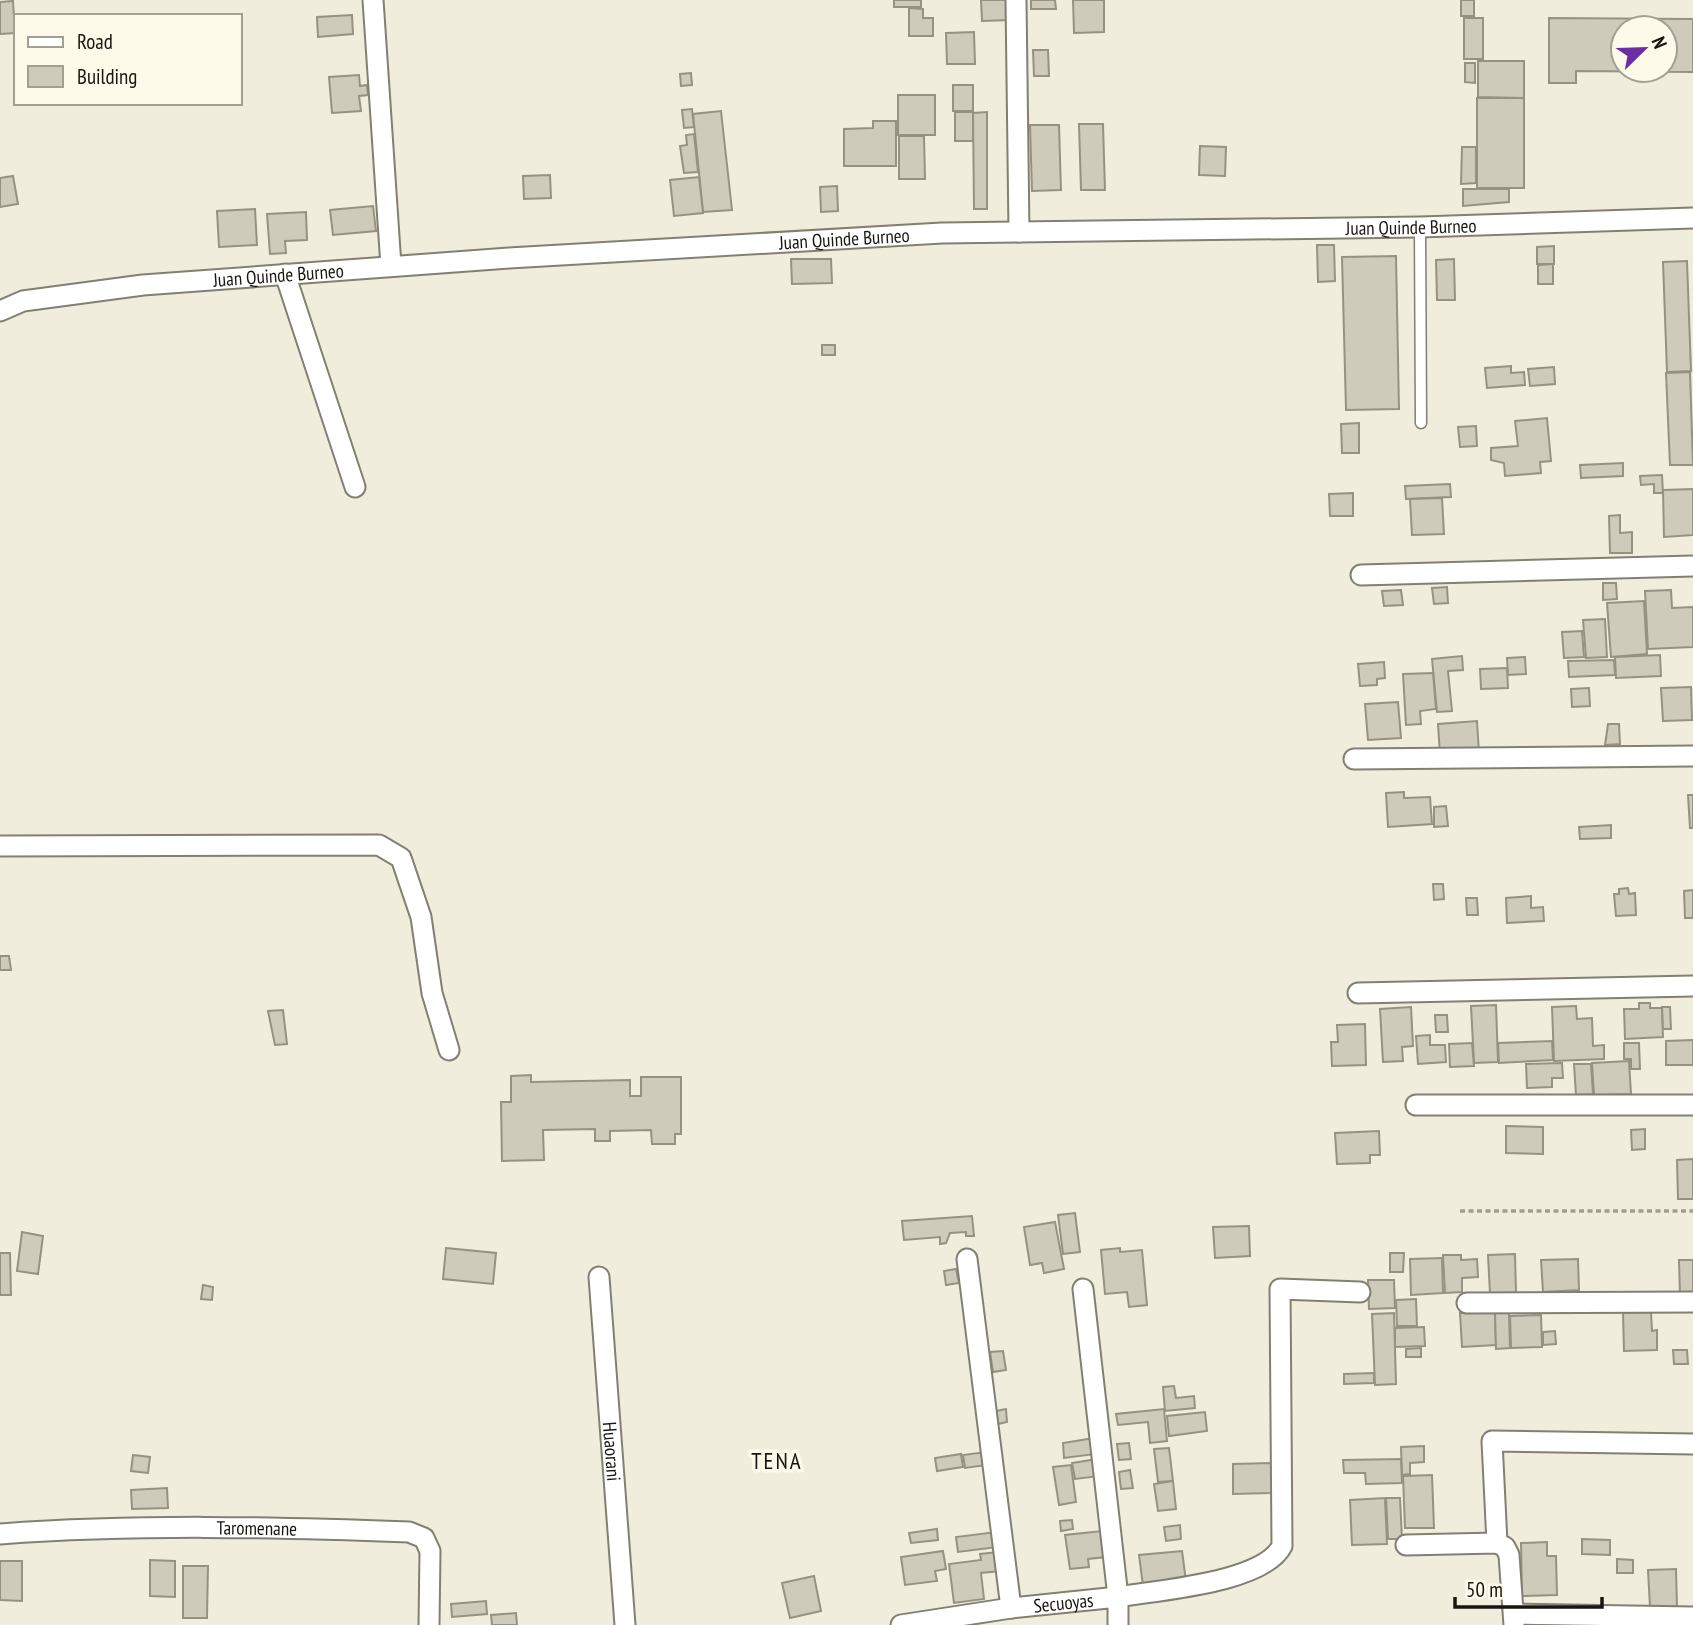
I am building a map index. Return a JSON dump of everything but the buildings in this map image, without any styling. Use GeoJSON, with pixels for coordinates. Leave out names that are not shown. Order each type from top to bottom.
{"type":"FeatureCollection","features":[{"type":"Feature","properties":{"kind":"street"},"geometry":{"type":"LineString","coordinates":[[373,0],[391,267]]}},
{"type":"Feature","properties":{"kind":"street"},"geometry":{"type":"LineString","coordinates":[[1016,0],[1019,232]]}},
{"type":"Feature","properties":{"kind":"street","name":"Juan Quinde Burneo"},"geometry":{"type":"LineString","coordinates":[[0,311],[23,301],[143,285],[928,234],[1420,227],[1693,218]]}},
{"type":"Feature","properties":{"kind":"street"},"geometry":{"type":"LineString","coordinates":[[285,274],[355,487]]}},
{"type":"Feature","properties":{"kind":"street"},"geometry":{"type":"LineString","coordinates":[[1361,575],[1693,566]]}},
{"type":"Feature","properties":{"kind":"street"},"geometry":{"type":"LineString","coordinates":[[1354,759],[1693,756]]}},
{"type":"Feature","properties":{"kind":"street"},"geometry":{"type":"LineString","coordinates":[[0,846],[379,845],[401,858],[421,918],[432,993],[449,1050]]}},
{"type":"Feature","properties":{"kind":"street"},"geometry":{"type":"LineString","coordinates":[[1358,993],[1693,986]]}},
{"type":"Feature","properties":{"kind":"street"},"geometry":{"type":"LineString","coordinates":[[1416,1105],[1693,1105]]}},
{"type":"Feature","properties":{"kind":"street"},"geometry":{"type":"LineString","coordinates":[[967,1259],[1011,1608]]}},
{"type":"Feature","properties":{"kind":"street","name":"Huaorani"},"geometry":{"type":"LineString","coordinates":[[599,1277],[625,1625]]}},
{"type":"Feature","properties":{"kind":"street"},"geometry":{"type":"LineString","coordinates":[[1083,1289],[1118,1597],[1237,1577],[1263,1566],[1278,1553],[1282,1546],[1280,1289],[1360,1292]]}},
{"type":"Feature","properties":{"kind":"street"},"geometry":{"type":"LineString","coordinates":[[1467,1303],[1693,1302]]}},
{"type":"Feature","properties":{"kind":"street"},"geometry":{"type":"LineString","coordinates":[[1497,1543],[1492,1441],[1693,1444]]}},
{"type":"Feature","properties":{"kind":"street","name":"Taromenane"},"geometry":{"type":"LineString","coordinates":[[0,1534],[106,1527],[233,1525],[409,1532],[424,1538],[430,1550],[429,1625]]}},
{"type":"Feature","properties":{"kind":"street"},"geometry":{"type":"LineString","coordinates":[[1406,1545],[1497,1543],[1504,1547],[1509,1555],[1514,1620],[1693,1617]]}},
{"type":"Feature","properties":{"kind":"street","name":"Secuoyas"},"geometry":{"type":"LineString","coordinates":[[901,1625],[1011,1608],[1118,1597],[1118,1625]]}},
{"type":"Feature","properties":{"kind":"lane"},"geometry":{"type":"LineString","coordinates":[[1420,227],[1421,423]]}},
{"type":"Feature","properties":{"kind":"path"},"geometry":{"type":"LineString","coordinates":[[1460,1211],[1693,1211]]}},
{"type":"Feature","properties":{"kind":"district","name":"TENA"},"geometry":{"type":"Point","coordinates":[777,1461]}}]}
